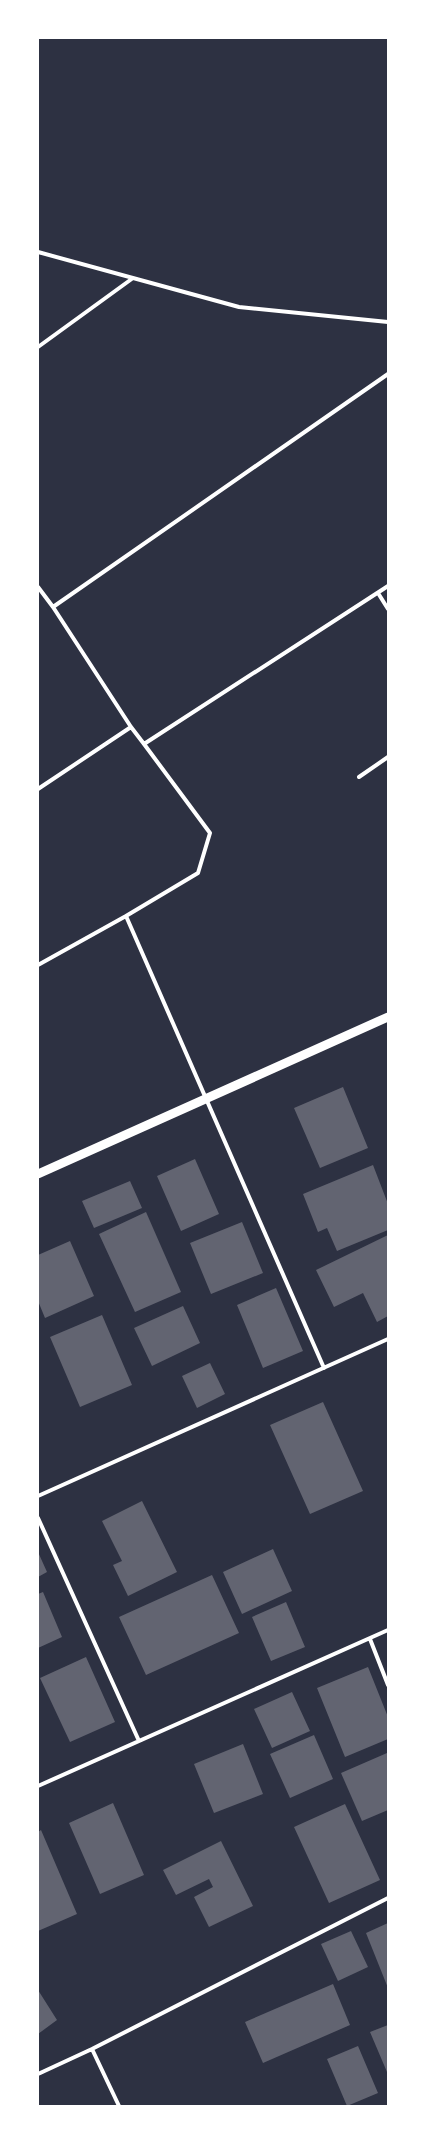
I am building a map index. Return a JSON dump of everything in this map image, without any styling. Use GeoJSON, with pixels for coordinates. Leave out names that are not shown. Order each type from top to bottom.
{"type":"FeatureCollection","features":[{"type":"Feature","properties":{"kind":"street"},"geometry":{"type":"LineString","coordinates":[[38,1174],[388,1017]]}},
{"type":"Feature","properties":{"kind":"lane"},"geometry":{"type":"LineString","coordinates":[[38,252],[239,307],[388,322]]}},
{"type":"Feature","properties":{"kind":"lane"},"geometry":{"type":"LineString","coordinates":[[38,347],[133,278]]}},
{"type":"Feature","properties":{"kind":"lane"},"geometry":{"type":"LineString","coordinates":[[53,607],[388,374]]}},
{"type":"Feature","properties":{"kind":"lane"},"geometry":{"type":"LineString","coordinates":[[144,744],[388,586]]}},
{"type":"Feature","properties":{"kind":"lane"},"geometry":{"type":"LineString","coordinates":[[38,587],[131,727],[210,833],[198,873],[38,965]]}},
{"type":"Feature","properties":{"kind":"lane"},"geometry":{"type":"LineString","coordinates":[[378,593],[388,609]]}},
{"type":"Feature","properties":{"kind":"lane"},"geometry":{"type":"LineString","coordinates":[[38,789],[131,727]]}},
{"type":"Feature","properties":{"kind":"lane"},"geometry":{"type":"LineString","coordinates":[[359,777],[388,757]]}},
{"type":"Feature","properties":{"kind":"lane"},"geometry":{"type":"LineString","coordinates":[[126,916],[324,1368]]}},
{"type":"Feature","properties":{"kind":"lane"},"geometry":{"type":"LineString","coordinates":[[38,1496],[388,1339]]}},
{"type":"Feature","properties":{"kind":"lane"},"geometry":{"type":"LineString","coordinates":[[38,1518],[139,1741]]}},
{"type":"Feature","properties":{"kind":"lane"},"geometry":{"type":"LineString","coordinates":[[38,1786],[388,1630]]}},
{"type":"Feature","properties":{"kind":"lane"},"geometry":{"type":"LineString","coordinates":[[370,1639],[388,1685]]}},
{"type":"Feature","properties":{"kind":"lane"},"geometry":{"type":"LineString","coordinates":[[38,2074],[92,2049],[388,1898]]}},
{"type":"Feature","properties":{"kind":"lane"},"geometry":{"type":"LineString","coordinates":[[92,2049],[119,2106]]}},
{"type":"Feature","properties":{"kind":"building"},"geometry":{"type":"Polygon","coordinates":[[[343,1087],[368,1148],[320,1168],[294,1108],[343,1087]]]}},
{"type":"Feature","properties":{"kind":"building"},"geometry":{"type":"Polygon","coordinates":[[[195,1159],[219,1214],[181,1231],[157,1176],[195,1159]]]}},
{"type":"Feature","properties":{"kind":"building"},"geometry":{"type":"Polygon","coordinates":[[[373,1165],[388,1204],[388,1230],[337,1251],[327,1228],[318,1232],[303,1194],[373,1165]]]}},
{"type":"Feature","properties":{"kind":"building"},"geometry":{"type":"Polygon","coordinates":[[[130,1181],[142,1208],[94,1228],[82,1201],[130,1181]]]}},
{"type":"Feature","properties":{"kind":"building"},"geometry":{"type":"Polygon","coordinates":[[[146,1212],[181,1292],[135,1312],[99,1234],[146,1212]]]}},
{"type":"Feature","properties":{"kind":"building"},"geometry":{"type":"Polygon","coordinates":[[[242,1222],[263,1273],[211,1294],[190,1243],[242,1222]]]}},
{"type":"Feature","properties":{"kind":"building"},"geometry":{"type":"Polygon","coordinates":[[[388,1235],[388,1316],[377,1322],[363,1293],[334,1307],[316,1270],[388,1235]]]}},
{"type":"Feature","properties":{"kind":"building"},"geometry":{"type":"Polygon","coordinates":[[[70,1241],[94,1296],[45,1318],[38,1301],[38,1255],[70,1241]]]}},
{"type":"Feature","properties":{"kind":"building"},"geometry":{"type":"Polygon","coordinates":[[[276,1288],[303,1351],[263,1368],[237,1305],[276,1288]]]}},
{"type":"Feature","properties":{"kind":"building"},"geometry":{"type":"Polygon","coordinates":[[[183,1306],[200,1343],[152,1366],[134,1328],[183,1306]]]}},
{"type":"Feature","properties":{"kind":"building"},"geometry":{"type":"Polygon","coordinates":[[[102,1315],[132,1385],[80,1407],[50,1337],[102,1315]]]}},
{"type":"Feature","properties":{"kind":"building"},"geometry":{"type":"Polygon","coordinates":[[[210,1363],[225,1394],[197,1408],[182,1376],[210,1363]]]}},
{"type":"Feature","properties":{"kind":"building"},"geometry":{"type":"Polygon","coordinates":[[[323,1402],[363,1491],[310,1514],[270,1425],[323,1402]]]}},
{"type":"Feature","properties":{"kind":"building"},"geometry":{"type":"Polygon","coordinates":[[[142,1501],[177,1572],[128,1596],[113,1565],[122,1561],[102,1521],[142,1501]]]}},
{"type":"Feature","properties":{"kind":"building"},"geometry":{"type":"Polygon","coordinates":[[[273,1549],[292,1591],[242,1614],[223,1572],[273,1549]]]}},
{"type":"Feature","properties":{"kind":"building"},"geometry":{"type":"Polygon","coordinates":[[[38,1552],[47,1572],[38,1577],[38,1552]]]}},
{"type":"Feature","properties":{"kind":"building"},"geometry":{"type":"Polygon","coordinates":[[[212,1575],[239,1633],[146,1675],[119,1617],[212,1575]]]}},
{"type":"Feature","properties":{"kind":"building"},"geometry":{"type":"Polygon","coordinates":[[[43,1592],[62,1637],[38,1648],[38,1594],[43,1592]]]}},
{"type":"Feature","properties":{"kind":"building"},"geometry":{"type":"Polygon","coordinates":[[[286,1602],[305,1647],[271,1661],[252,1617],[286,1602]]]}},
{"type":"Feature","properties":{"kind":"building"},"geometry":{"type":"Polygon","coordinates":[[[86,1657],[115,1722],[70,1742],[40,1678],[86,1657]]]}},
{"type":"Feature","properties":{"kind":"building"},"geometry":{"type":"Polygon","coordinates":[[[368,1667],[388,1717],[388,1739],[345,1757],[317,1688],[368,1667]]]}},
{"type":"Feature","properties":{"kind":"building"},"geometry":{"type":"Polygon","coordinates":[[[292,1692],[310,1731],[272,1748],[254,1709],[292,1692]]]}},
{"type":"Feature","properties":{"kind":"building"},"geometry":{"type":"Polygon","coordinates":[[[314,1735],[333,1779],[290,1798],[270,1754],[314,1735]]]}},
{"type":"Feature","properties":{"kind":"building"},"geometry":{"type":"Polygon","coordinates":[[[243,1744],[263,1794],[214,1813],[194,1764],[243,1744]]]}},
{"type":"Feature","properties":{"kind":"building"},"geometry":{"type":"Polygon","coordinates":[[[387,1753],[388,1810],[362,1821],[341,1773],[387,1753]]]}},
{"type":"Feature","properties":{"kind":"building"},"geometry":{"type":"Polygon","coordinates":[[[113,1803],[144,1875],[100,1894],[69,1823],[113,1803]]]}},
{"type":"Feature","properties":{"kind":"building"},"geometry":{"type":"Polygon","coordinates":[[[345,1804],[380,1880],[329,1903],[294,1827],[345,1804]]]}},
{"type":"Feature","properties":{"kind":"building"},"geometry":{"type":"Polygon","coordinates":[[[41,1830],[77,1914],[38,1931],[38,1832],[41,1830]]]}},
{"type":"Feature","properties":{"kind":"building"},"geometry":{"type":"Polygon","coordinates":[[[221,1841],[253,1906],[209,1927],[194,1897],[213,1887],[209,1879],[176,1895],[163,1870],[221,1841]]]}},
{"type":"Feature","properties":{"kind":"building"},"geometry":{"type":"Polygon","coordinates":[[[388,1923],[388,1988],[366,1933],[388,1923]]]}},
{"type":"Feature","properties":{"kind":"building"},"geometry":{"type":"Polygon","coordinates":[[[351,1931],[368,1967],[338,1981],[321,1944],[351,1931]]]}},
{"type":"Feature","properties":{"kind":"building"},"geometry":{"type":"Polygon","coordinates":[[[333,1984],[350,2025],[263,2063],[245,2022],[333,1984]]]}},
{"type":"Feature","properties":{"kind":"building"},"geometry":{"type":"Polygon","coordinates":[[[38,1990],[57,2020],[38,2034],[38,1990]]]}},
{"type":"Feature","properties":{"kind":"building"},"geometry":{"type":"Polygon","coordinates":[[[388,2025],[388,2071],[387,2072],[370,2032],[388,2025]]]}},
{"type":"Feature","properties":{"kind":"building"},"geometry":{"type":"Polygon","coordinates":[[[358,2046],[378,2093],[347,2106],[327,2059],[358,2046]]]}}]}
